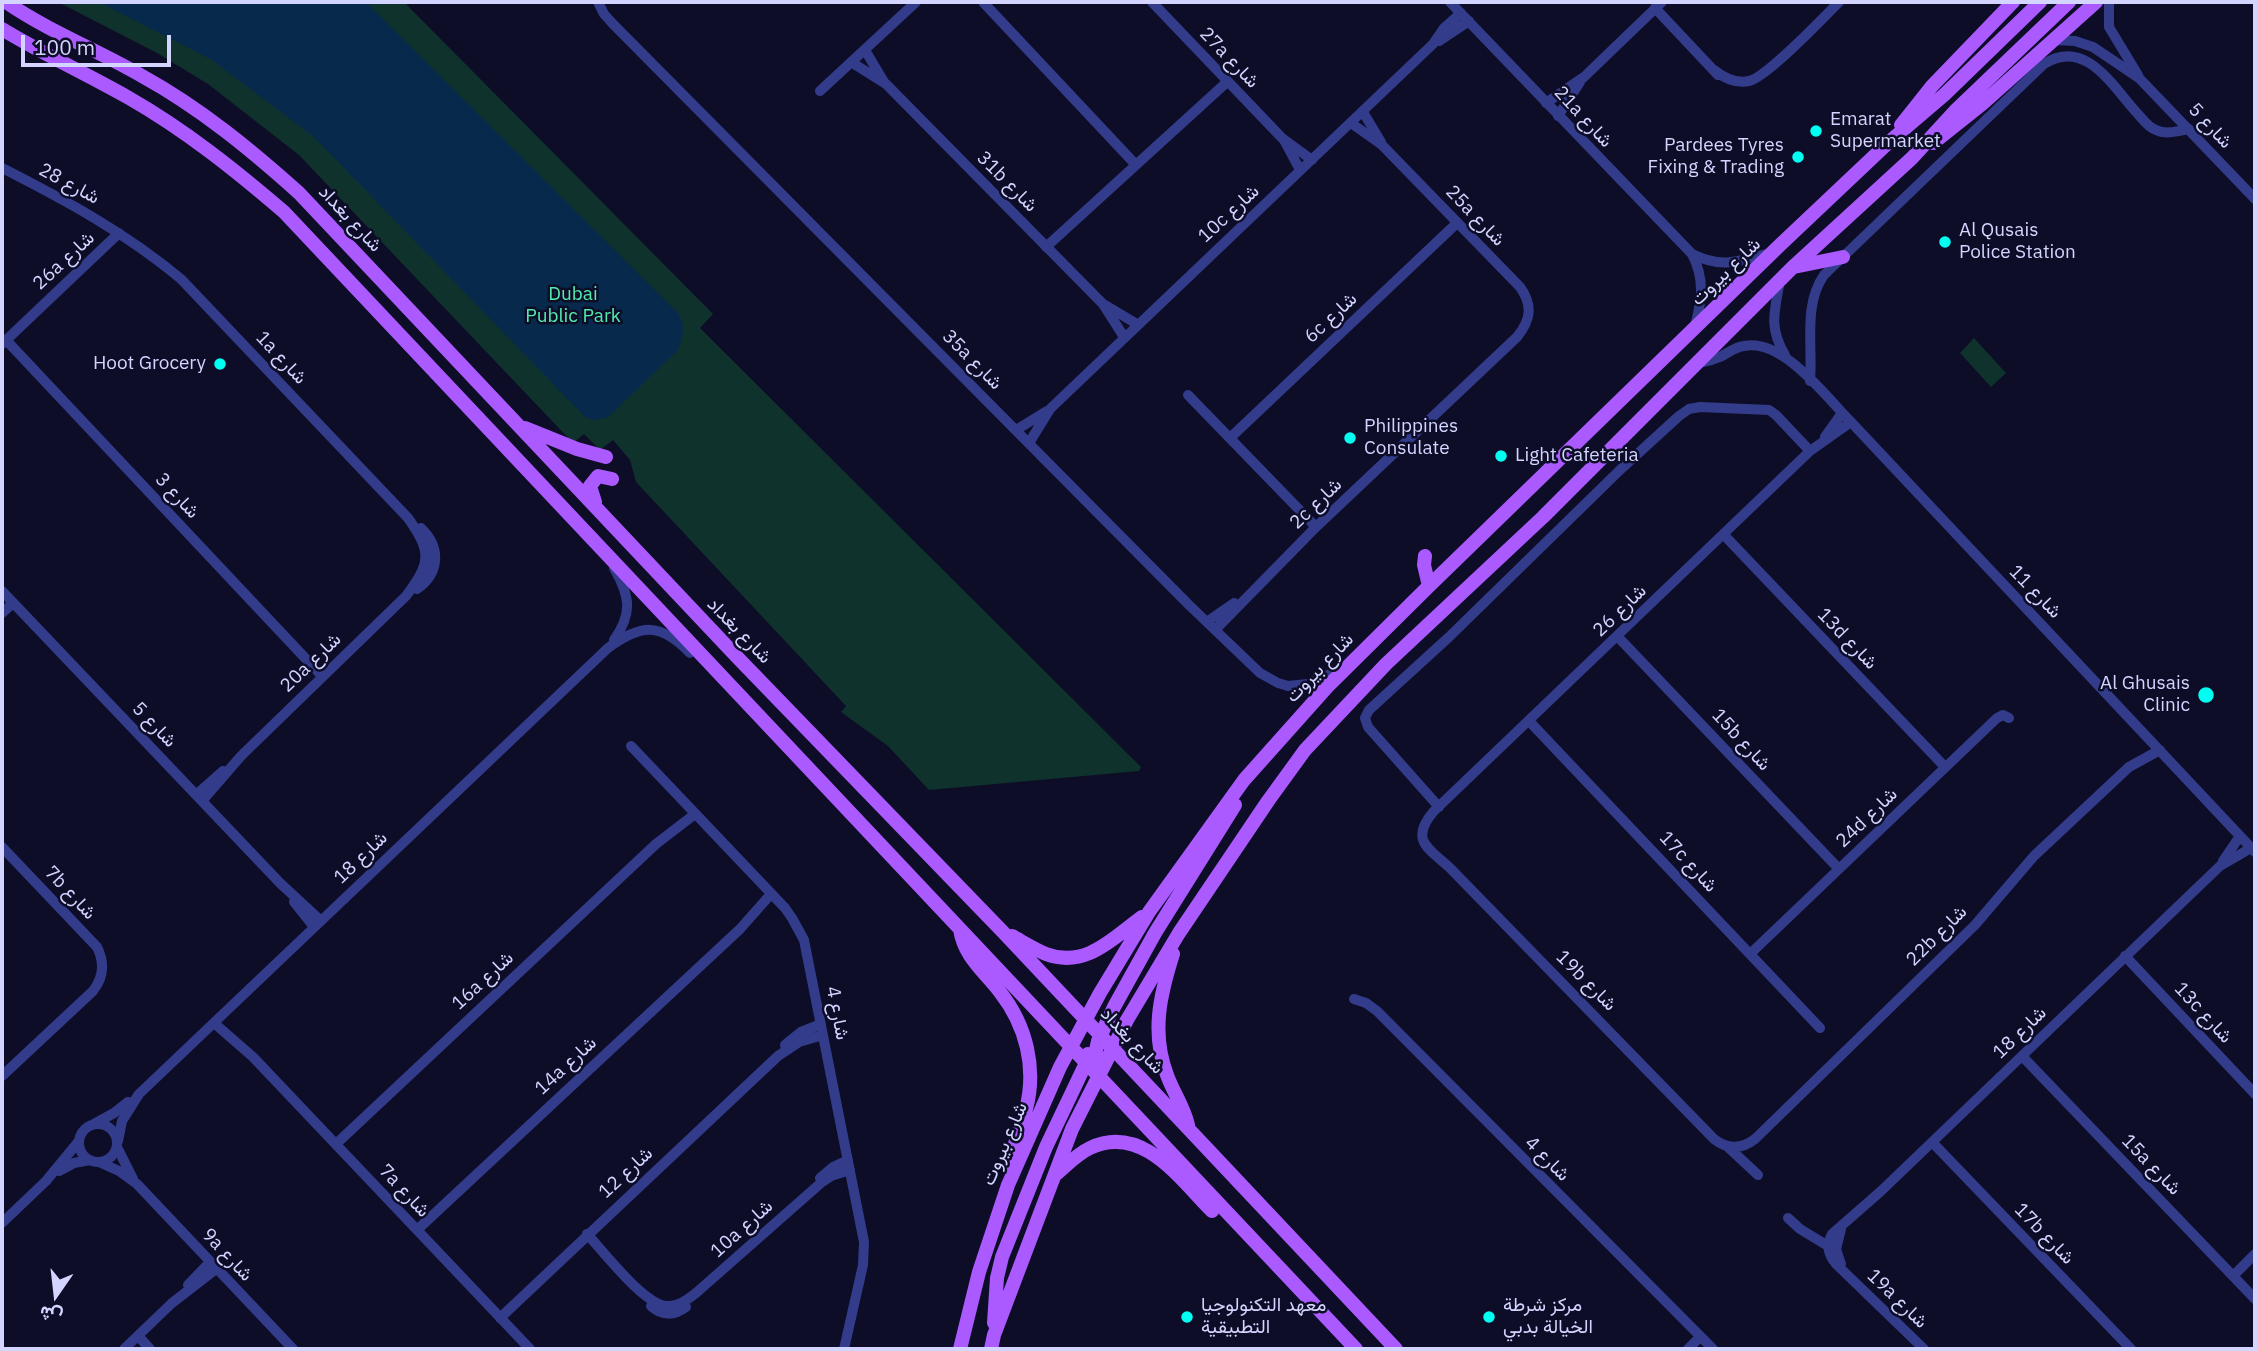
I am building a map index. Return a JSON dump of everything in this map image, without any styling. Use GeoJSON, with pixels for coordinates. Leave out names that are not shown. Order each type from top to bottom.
{"type":"FeatureCollection","features":[{"type":"Feature","properties":{"kind":"main road","name":"شارع بغداد"},"geometry":{"type":"LineString","coordinates":[[6,2],[43,25],[154,83],[228,132],[324,219],[1396,1349]]}},
{"type":"Feature","properties":{"kind":"main road","name":"شارع بيروت"},"geometry":{"type":"LineString","coordinates":[[1889,142],[1932,86],[2013,2]]}},
{"type":"Feature","properties":{"kind":"main road","name":"شارع بيروت"},"geometry":{"type":"LineString","coordinates":[[960,1349],[979,1272],[1008,1185],[1071,1046],[1149,912],[1244,780],[1347,666],[1774,252],[2040,2]]}},
{"type":"Feature","properties":{"kind":"main road"},"geometry":{"type":"LineString","coordinates":[[992,1342],[1052,1179],[1098,1076],[1179,933],[1305,750],[1386,664],[1543,517],[1780,280],[1912,158],[1956,110],[2069,2]]}},
{"type":"Feature","properties":{"kind":"main road"},"geometry":{"type":"LineString","coordinates":[[1912,158],[2040,60],[2054,40],[2096,2]]}},
{"type":"Feature","properties":{"kind":"main road"},"geometry":{"type":"LineString","coordinates":[[2,29],[161,117],[210,151],[284,212],[1356,1349]]}},
{"type":"Feature","properties":{"kind":"main road"},"geometry":{"type":"LineString","coordinates":[[1793,268],[1843,257]]}},
{"type":"Feature","properties":{"kind":"main road"},"geometry":{"type":"LineString","coordinates":[[518,426],[606,457]]}},
{"type":"Feature","properties":{"kind":"main road"},"geometry":{"type":"LineString","coordinates":[[599,509],[590,486],[598,476],[612,480]]}},
{"type":"Feature","properties":{"kind":"main road"},"geometry":{"type":"LineString","coordinates":[[1425,556],[1424,565],[1429,586]]}},
{"type":"Feature","properties":{"kind":"main road"},"geometry":{"type":"LineString","coordinates":[[1098,1076],[1095,1055],[1100,1035],[1155,933],[1228,819],[1244,780]]}},
{"type":"Feature","properties":{"kind":"main road"},"geometry":{"type":"LineString","coordinates":[[1003,932],[1046,954],[1078,957],[1104,947],[1149,912]]}},
{"type":"Feature","properties":{"kind":"main road"},"geometry":{"type":"LineString","coordinates":[[960,928],[969,956],[999,990],[1018,1019],[1028,1053],[1029,1097],[1010,1157],[1008,1185]]}},
{"type":"Feature","properties":{"kind":"main road"},"geometry":{"type":"LineString","coordinates":[[1179,933],[1160,998],[1157,1034],[1168,1079],[1182,1104],[1189,1129]]}},
{"type":"Feature","properties":{"kind":"main road"},"geometry":{"type":"LineString","coordinates":[[992,1342],[1002,1257],[1046,1147],[1086,1063],[1089,1041],[1086,1020]]}},
{"type":"Feature","properties":{"kind":"main road"},"geometry":{"type":"LineString","coordinates":[[1052,1179],[1079,1155],[1105,1143],[1126,1143],[1146,1150],[1163,1161],[1265,1264],[1307,1297]]}},
{"type":"Feature","properties":{"kind":"street","name":"35a شارع"},"geometry":{"type":"LineString","coordinates":[[598,2],[604,14],[1189,605],[1260,673],[1278,684],[1288,686],[1308,684],[1347,666]]}},
{"type":"Feature","properties":{"kind":"street"},"geometry":{"type":"LineString","coordinates":[[820,91],[916,2]]}},
{"type":"Feature","properties":{"kind":"street"},"geometry":{"type":"LineString","coordinates":[[982,2],[1136,165]]}},
{"type":"Feature","properties":{"kind":"street","name":"27a شارع"},"geometry":{"type":"LineString","coordinates":[[1152,2],[1282,138],[1312,160]]}},
{"type":"Feature","properties":{"kind":"street","name":"21a شارع"},"geometry":{"type":"LineString","coordinates":[[1450,2],[1692,254],[1722,264],[1774,252]]}},
{"type":"Feature","properties":{"kind":"street"},"geometry":{"type":"LineString","coordinates":[[1546,103],[1584,76],[1659,5],[1725,83],[1738,88],[1753,86],[1839,2]]}},
{"type":"Feature","properties":{"kind":"street","name":"شارع 5"},"geometry":{"type":"LineString","coordinates":[[2109,2],[2109,27],[2139,78]]}},
{"type":"Feature","properties":{"kind":"street","name":"10c شارع"},"geometry":{"type":"LineString","coordinates":[[1029,443],[1050,410],[1124,337],[1433,44],[1465,17]]}},
{"type":"Feature","properties":{"kind":"street","name":"شارع 5"},"geometry":{"type":"LineString","coordinates":[[2054,40],[2085,44],[2109,56],[2139,78],[2255,199]]}},
{"type":"Feature","properties":{"kind":"street","name":"31b شارع"},"geometry":{"type":"LineString","coordinates":[[865,50],[886,84],[1103,304],[1124,337]]}},
{"type":"Feature","properties":{"kind":"street"},"geometry":{"type":"LineString","coordinates":[[1810,381],[1811,313],[1814,293],[1824,275],[2040,60],[2072,55],[2082,58],[2105,78],[2151,128],[2165,132],[2189,129]]}},
{"type":"Feature","properties":{"kind":"street"},"geometry":{"type":"LineString","coordinates":[[2105,78],[2109,56]]}},
{"type":"Feature","properties":{"kind":"street","name":"31b شارع"},"geometry":{"type":"LineString","coordinates":[[851,62],[886,84]]}},
{"type":"Feature","properties":{"kind":"street"},"geometry":{"type":"LineString","coordinates":[[1558,116],[1584,76]]}},
{"type":"Feature","properties":{"kind":"street"},"geometry":{"type":"LineString","coordinates":[[1046,247],[1227,82]]}},
{"type":"Feature","properties":{"kind":"street","name":"25a شارع"},"geometry":{"type":"LineString","coordinates":[[1363,112],[1382,145]]}},
{"type":"Feature","properties":{"kind":"street","name":"25a شارع"},"geometry":{"type":"LineString","coordinates":[[1351,123],[1382,145],[1520,287],[1529,304],[1528,318]]}},
{"type":"Feature","properties":{"kind":"street","name":"27a شارع"},"geometry":{"type":"LineString","coordinates":[[1282,138],[1300,170]]}},
{"type":"Feature","properties":{"kind":"street","name":"شارع 28"},"geometry":{"type":"LineString","coordinates":[[2,168],[73,204],[119,233]]}},
{"type":"Feature","properties":{"kind":"street","name":"6c شارع"},"geometry":{"type":"LineString","coordinates":[[1230,438],[1457,223]]}},
{"type":"Feature","properties":{"kind":"street","name":"26a شارع"},"geometry":{"type":"LineString","coordinates":[[4,342],[119,233]]}},
{"type":"Feature","properties":{"kind":"street","name":"1a شارع"},"geometry":{"type":"LineString","coordinates":[[119,233],[181,279],[408,518]]}},
{"type":"Feature","properties":{"kind":"street","name":"21a شارع"},"geometry":{"type":"LineString","coordinates":[[1692,254],[1702,281],[1701,301],[1694,329]]}},
{"type":"Feature","properties":{"kind":"street","name":"شارع 11"},"geometry":{"type":"LineString","coordinates":[[1780,280],[1773,321],[1777,340],[1787,357],[2253,850]]}},
{"type":"Feature","properties":{"kind":"street","name":"31b شارع"},"geometry":{"type":"LineString","coordinates":[[1103,304],[1138,324]]}},
{"type":"Feature","properties":{"kind":"street","name":"2c شارع"},"geometry":{"type":"LineString","coordinates":[[1212,625],[1246,597],[1517,337],[1528,318]]}},
{"type":"Feature","properties":{"kind":"street","name":"شارع 3"},"geometry":{"type":"LineString","coordinates":[[4,342],[322,676]]}},
{"type":"Feature","properties":{"kind":"street","name":"شارع 11"},"geometry":{"type":"LineString","coordinates":[[1699,363],[1718,358],[1746,345],[1766,347],[1787,357]]}},
{"type":"Feature","properties":{"kind":"street"},"geometry":{"type":"LineString","coordinates":[[1188,395],[1316,527]]}},
{"type":"Feature","properties":{"kind":"street"},"geometry":{"type":"LineString","coordinates":[[1439,807],[1368,727],[1365,718],[1369,710],[1449,637],[1621,469],[1689,410],[1700,407],[1769,410],[1810,451]]}},
{"type":"Feature","properties":{"kind":"street","name":"10c شارع"},"geometry":{"type":"LineString","coordinates":[[1016,430],[1050,410]]}},
{"type":"Feature","properties":{"kind":"street","name":"شارع 26"},"geometry":{"type":"LineString","coordinates":[[1824,440],[1842,413]]}},
{"type":"Feature","properties":{"kind":"street","name":"شارع 26"},"geometry":{"type":"LineString","coordinates":[[1439,858],[1423,843],[1422,834],[1428,818],[1810,451],[1851,422]]}},
{"type":"Feature","properties":{"kind":"street","name":"20a شارع"},"geometry":{"type":"LineString","coordinates":[[199,798],[322,676],[406,596],[429,578],[436,558],[433,543],[428,535],[408,518]]}},
{"type":"Feature","properties":{"kind":"street","name":"13d شارع"},"geometry":{"type":"LineString","coordinates":[[1724,535],[1945,767]]}},
{"type":"Feature","properties":{"kind":"street","name":"شارع 18"},"geometry":{"type":"LineString","coordinates":[[606,553],[622,582],[628,605],[622,628],[608,648]]}},
{"type":"Feature","properties":{"kind":"street"},"geometry":{"type":"LineString","coordinates":[[2,613],[6,598]]}},
{"type":"Feature","properties":{"kind":"street","name":"شارع 5"},"geometry":{"type":"LineString","coordinates":[[6,598],[318,924]]}},
{"type":"Feature","properties":{"kind":"street","name":"شارع 18"},"geometry":{"type":"LineString","coordinates":[[92,1124],[114,1113],[139,1094],[608,648],[630,633],[639,630],[663,632],[678,640],[723,686],[743,698]]}},
{"type":"Feature","properties":{"kind":"street","name":"15b شارع"},"geometry":{"type":"LineString","coordinates":[[1618,637],[1839,869]]}},
{"type":"Feature","properties":{"kind":"street","name":"24d شارع"},"geometry":{"type":"LineString","coordinates":[[1750,954],[1997,718],[2003,715],[2010,718]]}},
{"type":"Feature","properties":{"kind":"street","name":"17c شارع"},"geometry":{"type":"LineString","coordinates":[[1529,721],[1820,1028]]}},
{"type":"Feature","properties":{"kind":"street","name":"22b شارع"},"geometry":{"type":"LineString","coordinates":[[1728,1147],[1744,1146],[1755,1139],[1975,925],[2034,856],[2129,767],[2150,739]]}},
{"type":"Feature","properties":{"kind":"street","name":"شارع 4"},"geometry":{"type":"LineString","coordinates":[[631,746],[774,897],[792,918],[804,940],[862,1230],[864,1254],[844,1349]]}},
{"type":"Feature","properties":{"kind":"street","name":"22b شارع"},"geometry":{"type":"LineString","coordinates":[[2129,767],[2160,750]]}},
{"type":"Feature","properties":{"kind":"street","name":"16a شارع"},"geometry":{"type":"LineString","coordinates":[[336,1144],[692,811]]}},
{"type":"Feature","properties":{"kind":"street","name":"شارع 18"},"geometry":{"type":"LineString","coordinates":[[1828,1246],[1832,1234],[1932,1143],[2220,866],[2240,836]]}},
{"type":"Feature","properties":{"kind":"street","name":"7b شارع"},"geometry":{"type":"LineString","coordinates":[[2,847],[97,947],[103,969],[93,991],[2,1076]]}},
{"type":"Feature","properties":{"kind":"street","name":"شارع 18"},"geometry":{"type":"LineString","coordinates":[[2220,866],[2253,850]]}},
{"type":"Feature","properties":{"kind":"street","name":"19b شارع"},"geometry":{"type":"LineString","coordinates":[[1439,858],[1706,1130]]}},
{"type":"Feature","properties":{"kind":"street","name":"14a شارع"},"geometry":{"type":"LineString","coordinates":[[417,1230],[774,897]]}},
{"type":"Feature","properties":{"kind":"street","name":"13c شارع"},"geometry":{"type":"LineString","coordinates":[[2125,956],[2255,1094]]}},
{"type":"Feature","properties":{"kind":"street","name":"شارع 4"},"geometry":{"type":"LineString","coordinates":[[1354,999],[1377,1011],[1713,1349]]}},
{"type":"Feature","properties":{"kind":"street","name":"7a شارع"},"geometry":{"type":"LineString","coordinates":[[217,1020],[530,1349]]}},
{"type":"Feature","properties":{"kind":"street","name":"شارع 12"},"geometry":{"type":"LineString","coordinates":[[500,1318],[586,1234],[778,1056],[822,1030]]}},
{"type":"Feature","properties":{"kind":"street","name":"15a شارع"},"geometry":{"type":"LineString","coordinates":[[2022,1056],[2255,1299]]}},
{"type":"Feature","properties":{"kind":"street","name":"شارع 18"},"geometry":{"type":"LineString","coordinates":[[117,1144],[122,1121],[139,1094]]}},
{"type":"Feature","properties":{"kind":"street"},"geometry":{"type":"LineString","coordinates":[[2,1223],[46,1181],[79,1141],[82,1132],[92,1124],[104,1124],[113,1130],[117,1144],[111,1158],[66,1167],[46,1181]]}},
{"type":"Feature","properties":{"kind":"street","name":"22b شارع"},"geometry":{"type":"LineString","coordinates":[[1706,1130],[1721,1140],[1735,1142],[1766,1127]]}},
{"type":"Feature","properties":{"kind":"street"},"geometry":{"type":"LineString","coordinates":[[1706,1130],[1758,1175]]}},
{"type":"Feature","properties":{"kind":"street"},"geometry":{"type":"LineString","coordinates":[[79,1141],[82,1152],[94,1161]]}},
{"type":"Feature","properties":{"kind":"street","name":"17b شارع"},"geometry":{"type":"LineString","coordinates":[[1932,1143],[2131,1349]]}},
{"type":"Feature","properties":{"kind":"street","name":"9a شارع"},"geometry":{"type":"LineString","coordinates":[[117,1144],[136,1184]]}},
{"type":"Feature","properties":{"kind":"street","name":"9a شارع"},"geometry":{"type":"LineString","coordinates":[[94,1161],[119,1171],[136,1184],[293,1349]]}},
{"type":"Feature","properties":{"kind":"street","name":"10a شارع"},"geometry":{"type":"LineString","coordinates":[[586,1234],[653,1309],[672,1314],[685,1309],[696,1293],[810,1191],[849,1165]]}},
{"type":"Feature","properties":{"kind":"street"},"geometry":{"type":"LineString","coordinates":[[1788,1218],[1800,1229],[1828,1246],[1832,1259],[1846,1273]]}},
{"type":"Feature","properties":{"kind":"street"},"geometry":{"type":"LineString","coordinates":[[1844,1224],[1836,1249],[1839,1262],[1846,1273]]}},
{"type":"Feature","properties":{"kind":"street"},"geometry":{"type":"LineString","coordinates":[[2233,1276],[2255,1254]]}},
{"type":"Feature","properties":{"kind":"street"},"geometry":{"type":"LineString","coordinates":[[124,1349],[213,1265]]}},
{"type":"Feature","properties":{"kind":"street","name":"19a شارع"},"geometry":{"type":"LineString","coordinates":[[1846,1273],[1924,1349]]}},
{"type":"Feature","properties":{"kind":"street"},"geometry":{"type":"LineString","coordinates":[[138,1336],[150,1349]]}},
{"type":"Feature","properties":{"kind":"street"},"geometry":{"type":"LineString","coordinates":[[1688,1349],[1700,1337]]}},
{"type":"Feature","properties":{"kind":"green space","name":"Dubai Public Park"},"geometry":{"type":"Polygon","coordinates":[[[58,2],[404,2],[713,314],[700,328],[1141,767],[1139,771],[929,790],[888,746],[841,712],[846,706],[636,482],[630,460],[613,440],[600,450],[584,434],[573,443],[299,155],[208,84],[157,53],[58,2]]]}},
{"type":"Feature","properties":{"kind":"green space"},"geometry":{"type":"Polygon","coordinates":[[[1974,338],[2006,373],[1991,387],[1960,353],[1974,338]]]}},
{"type":"Feature","properties":{"kind":"water"},"geometry":{"type":"Polygon","coordinates":[[[99,2],[366,2],[678,313],[683,332],[678,350],[608,417],[595,420],[586,418],[315,138],[212,60],[99,2]]]}},
{"type":"Feature","properties":{"kind":"place","name":"Emarat Supermarket"},"geometry":{"type":"Point","coordinates":[1816,131]}},
{"type":"Feature","properties":{"kind":"place","name":"Pardees Tyres Fixing & Trading"},"geometry":{"type":"Point","coordinates":[1798,157]}},
{"type":"Feature","properties":{"kind":"place","name":"Al Qusais Police Station"},"geometry":{"type":"Point","coordinates":[1945,242]}},
{"type":"Feature","properties":{"kind":"place","name":"Hoot Grocery"},"geometry":{"type":"Point","coordinates":[220,364]}},
{"type":"Feature","properties":{"kind":"place","name":"Philippines Consulate"},"geometry":{"type":"Point","coordinates":[1350,438]}},
{"type":"Feature","properties":{"kind":"place","name":"Light Cafeteria"},"geometry":{"type":"Point","coordinates":[1501,456]}},
{"type":"Feature","properties":{"kind":"place","name":"Al Ghusais Clinic"},"geometry":{"type":"Point","coordinates":[2206,695]}},
{"type":"Feature","properties":{"kind":"place","name":"معهد التكنولوجيا التطبيقية"},"geometry":{"type":"Point","coordinates":[1187,1317]}},
{"type":"Feature","properties":{"kind":"place","name":"مركز شرطة الخيالة بدبي"},"geometry":{"type":"Point","coordinates":[1489,1317]}}]}
